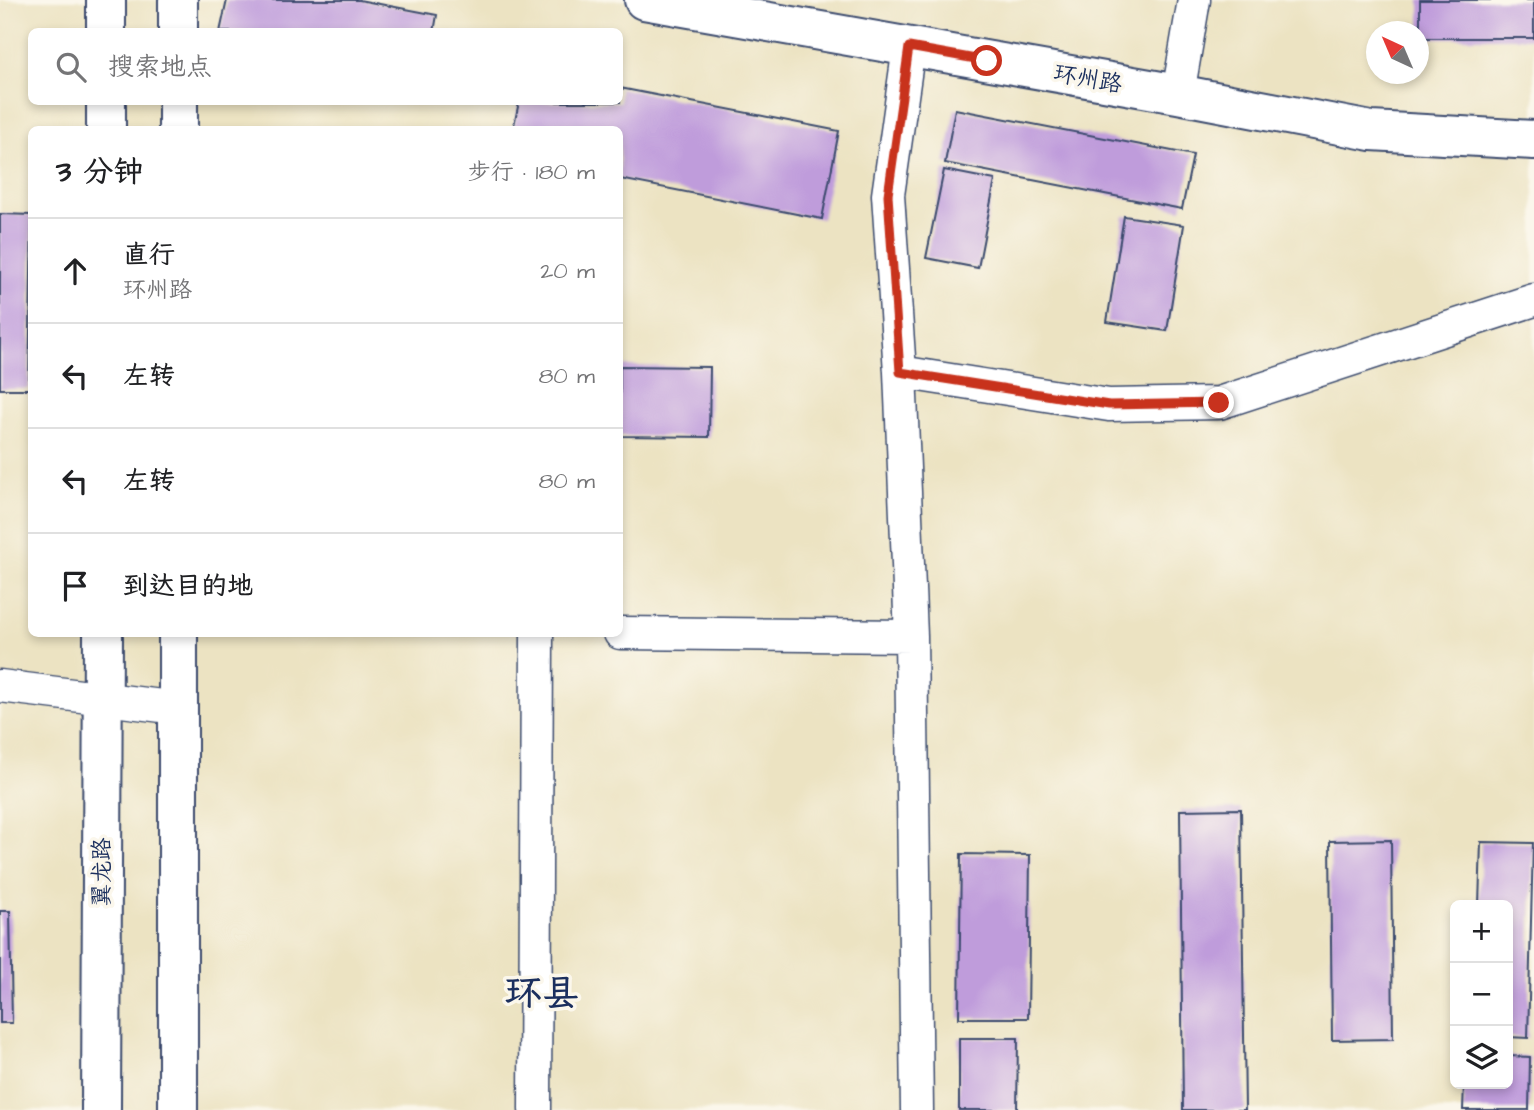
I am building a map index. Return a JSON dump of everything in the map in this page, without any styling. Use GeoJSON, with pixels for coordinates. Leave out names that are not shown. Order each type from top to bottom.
{"type":"FeatureCollection","features":[{"type":"Feature","properties":{"kind":"main road"},"geometry":{"type":"LineString","coordinates":[[106,0],[106,28]]}},
{"type":"Feature","properties":{"kind":"main road"},"geometry":{"type":"LineString","coordinates":[[178,0],[178,28]]}},
{"type":"Feature","properties":{"kind":"main road","name":"环州路"},"geometry":{"type":"LineString","coordinates":[[644,0],[772,11],[909,47],[1371,131],[1534,140]]}},
{"type":"Feature","properties":{"kind":"main road"},"geometry":{"type":"LineString","coordinates":[[106,105],[106,126]]}},
{"type":"Feature","properties":{"kind":"main road"},"geometry":{"type":"LineString","coordinates":[[178,105],[178,126]]}},
{"type":"Feature","properties":{"kind":"main road","name":"翼龙路"},"geometry":{"type":"LineString","coordinates":[[102,1110],[103,637]]}},
{"type":"Feature","properties":{"kind":"main road"},"geometry":{"type":"LineString","coordinates":[[178,637],[178,1110]]}},
{"type":"Feature","properties":{"kind":"street"},"geometry":{"type":"LineString","coordinates":[[1178,94],[1194,0]]}},
{"type":"Feature","properties":{"kind":"street"},"geometry":{"type":"LineString","coordinates":[[909,47],[888,195],[900,372],[911,636],[918,1110]]}},
{"type":"Feature","properties":{"kind":"street"},"geometry":{"type":"LineString","coordinates":[[900,372],[1109,405],[1219,403],[1534,300]]}},
{"type":"Feature","properties":{"kind":"street"},"geometry":{"type":"LineString","coordinates":[[623,633],[911,636]]}},
{"type":"Feature","properties":{"kind":"street"},"geometry":{"type":"LineString","coordinates":[[535,1110],[537,637]]}},
{"type":"Feature","properties":{"kind":"street"},"geometry":{"type":"LineString","coordinates":[[0,686],[178,708]]}},
{"type":"Feature","properties":{"kind":"building"},"geometry":{"type":"Polygon","coordinates":[[[227,0],[359,0],[437,15],[435,28],[221,28],[227,0]]]}},
{"type":"Feature","properties":{"kind":"building"},"geometry":{"type":"Polygon","coordinates":[[[1420,0],[1534,0],[1534,38],[1429,38],[1429,21],[1420,21],[1420,0]]]}},
{"type":"Feature","properties":{"kind":"building"},"geometry":{"type":"Polygon","coordinates":[[[623,89],[839,131],[822,219],[623,180],[623,126],[514,126],[518,105],[623,105],[623,89]]]}},
{"type":"Feature","properties":{"kind":"building"},"geometry":{"type":"Polygon","coordinates":[[[955,109],[1193,155],[1182,209],[945,163],[955,109]]]}},
{"type":"Feature","properties":{"kind":"building"},"geometry":{"type":"Polygon","coordinates":[[[944,170],[995,180],[978,268],[926,258],[944,170]]]}},
{"type":"Feature","properties":{"kind":"building"},"geometry":{"type":"Polygon","coordinates":[[[0,214],[28,215],[28,389],[0,389],[0,214]]]}},
{"type":"Feature","properties":{"kind":"building"},"geometry":{"type":"Polygon","coordinates":[[[1124,216],[1184,225],[1167,331],[1107,322],[1124,216]]]}},
{"type":"Feature","properties":{"kind":"building"},"geometry":{"type":"Polygon","coordinates":[[[623,366],[710,367],[709,437],[623,436],[623,366]]]}},
{"type":"Feature","properties":{"kind":"building"},"geometry":{"type":"Polygon","coordinates":[[[1241,809],[1245,1110],[1183,1110],[1180,810],[1241,809]]]}},
{"type":"Feature","properties":{"kind":"building"},"geometry":{"type":"Polygon","coordinates":[[[1391,840],[1393,1039],[1332,1040],[1330,841],[1391,840]]]}},
{"type":"Feature","properties":{"kind":"building"},"geometry":{"type":"Polygon","coordinates":[[[1481,842],[1533,843],[1528,1038],[1513,1037],[1513,900],[1479,900],[1481,842]]]}},
{"type":"Feature","properties":{"kind":"building"},"geometry":{"type":"Polygon","coordinates":[[[961,854],[1030,855],[1028,1018],[959,1018],[961,854]]]}},
{"type":"Feature","properties":{"kind":"building"},"geometry":{"type":"Polygon","coordinates":[[[0,911],[10,911],[12,1023],[0,1023],[0,911]]]}},
{"type":"Feature","properties":{"kind":"building"},"geometry":{"type":"Polygon","coordinates":[[[959,1038],[1018,1038],[1017,1110],[959,1110],[959,1038]]]}},
{"type":"Feature","properties":{"kind":"building"},"geometry":{"type":"Polygon","coordinates":[[[1513,1056],[1530,1057],[1529,1110],[1463,1110],[1464,1089],[1513,1089],[1513,1056]]]}},
{"type":"Feature","properties":{"kind":"district","name":"环县"},"geometry":{"type":"Point","coordinates":[542,994]}},
{"type":"Feature","properties":{"kind":"route"},"geometry":{"type":"LineString","coordinates":[[987,61],[909,47],[888,195],[900,372],[1109,405],[1219,403]]}}]}
